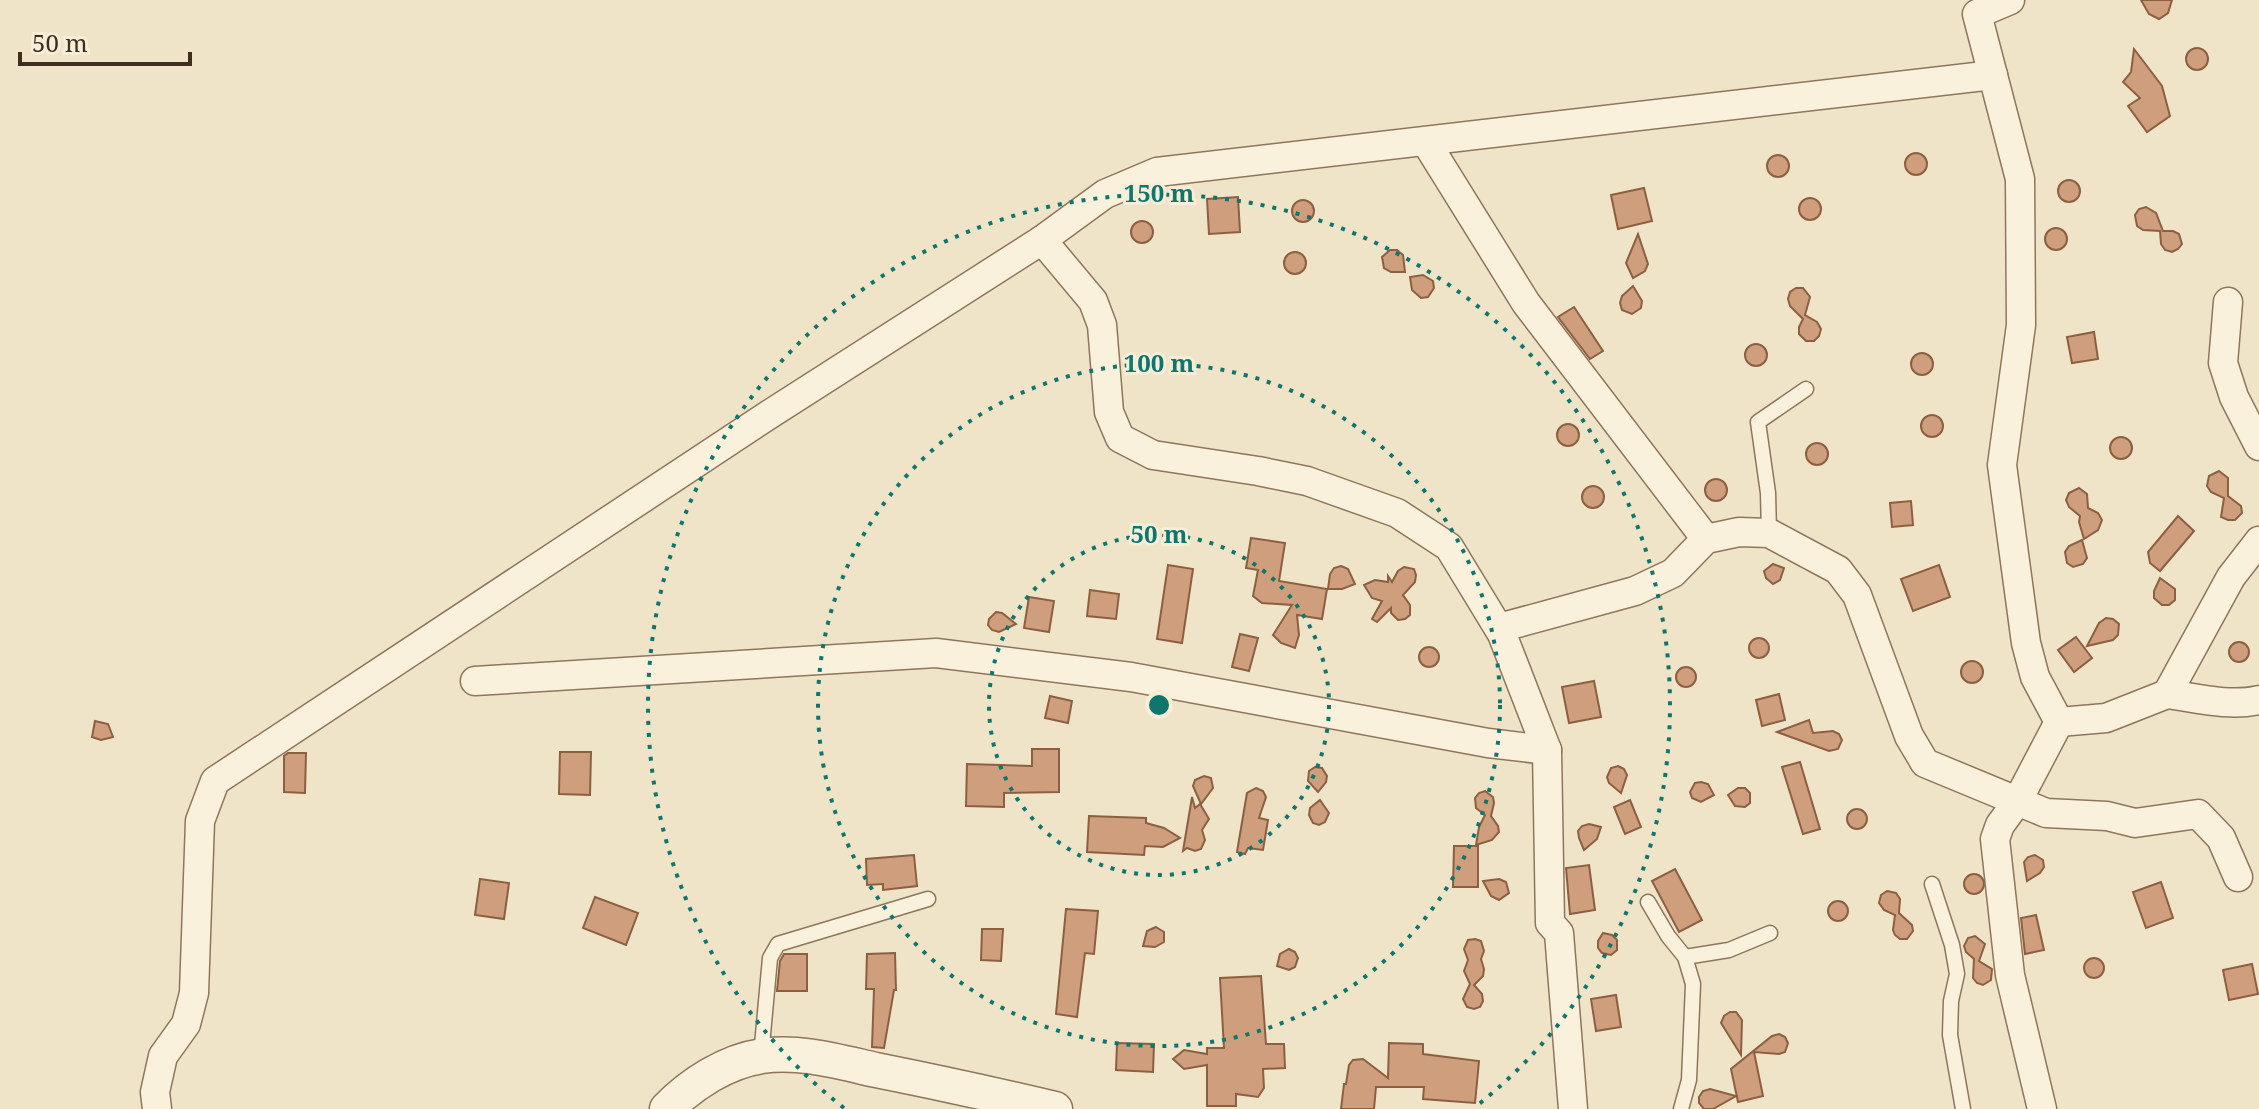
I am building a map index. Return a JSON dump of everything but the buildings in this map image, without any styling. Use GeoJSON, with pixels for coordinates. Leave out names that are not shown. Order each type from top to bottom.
{"type":"FeatureCollection","features":[{"type":"Feature","properties":{"kind":"street"},"geometry":{"type":"LineString","coordinates":[[2010,0],[1977,14],[2020,179],[2021,325],[2002,465],[2026,643],[2035,677],[2059,722]]}},
{"type":"Feature","properties":{"kind":"street"},"geometry":{"type":"LineString","coordinates":[[157,1109],[155,1092],[163,1056],[186,1024],[194,993],[200,821],[215,781],[757,422],[1042,240],[1105,194],[1157,172],[1993,75]]}},
{"type":"Feature","properties":{"kind":"street"},"geometry":{"type":"LineString","coordinates":[[1426,142],[1526,303],[1706,539]]}},
{"type":"Feature","properties":{"kind":"street"},"geometry":{"type":"LineString","coordinates":[[1042,240],[1093,301],[1102,325],[1109,412],[1120,438],[1153,455],[1307,481],[1397,513],[1449,547],[1499,628],[1547,750],[1550,923],[1559,933],[1573,1109]]}},
{"type":"Feature","properties":{"kind":"street"},"geometry":{"type":"LineString","coordinates":[[2228,302],[2223,363],[2234,397],[2259,446]]}},
{"type":"Feature","properties":{"kind":"street"},"geometry":{"type":"LineString","coordinates":[[1499,628],[1635,591],[1673,573],[1706,539],[1739,532],[1769,533],[1838,570],[1857,595],[1909,736],[1925,763],[2046,813],[2107,816],[2135,823],[2198,814],[2221,838],[2238,877]]}},
{"type":"Feature","properties":{"kind":"street"},"geometry":{"type":"LineString","coordinates":[[2167,694],[2231,577],[2259,541]]}},
{"type":"Feature","properties":{"kind":"street"},"geometry":{"type":"LineString","coordinates":[[475,681],[936,653],[1131,677],[1488,743],[1547,750]]}},
{"type":"Feature","properties":{"kind":"street"},"geometry":{"type":"LineString","coordinates":[[2059,722],[2106,718],[2167,694],[2212,701],[2259,700]]}},
{"type":"Feature","properties":{"kind":"street"},"geometry":{"type":"LineString","coordinates":[[2042,1109],[2010,975],[1995,839],[2059,722]]}},
{"type":"Feature","properties":{"kind":"street"},"geometry":{"type":"LineString","coordinates":[[667,1109],[712,1075],[736,1063],[761,1056],[795,1056],[855,1066],[1055,1109]]}},
{"type":"Feature","properties":{"kind":"lane"},"geometry":{"type":"LineString","coordinates":[[1769,533],[1768,493],[1758,422],[1806,389]]}},
{"type":"Feature","properties":{"kind":"lane"},"geometry":{"type":"LineString","coordinates":[[1932,884],[1952,945],[1957,974],[1951,1001],[1950,1035],[1963,1109]]}},
{"type":"Feature","properties":{"kind":"lane"},"geometry":{"type":"LineString","coordinates":[[761,1056],[770,958],[778,944],[928,899]]}},
{"type":"Feature","properties":{"kind":"lane"},"geometry":{"type":"LineString","coordinates":[[1648,902],[1685,957],[1693,984],[1689,1080],[1681,1109]]}},
{"type":"Feature","properties":{"kind":"lane"},"geometry":{"type":"LineString","coordinates":[[1685,957],[1729,950],[1770,933]]}}]}
